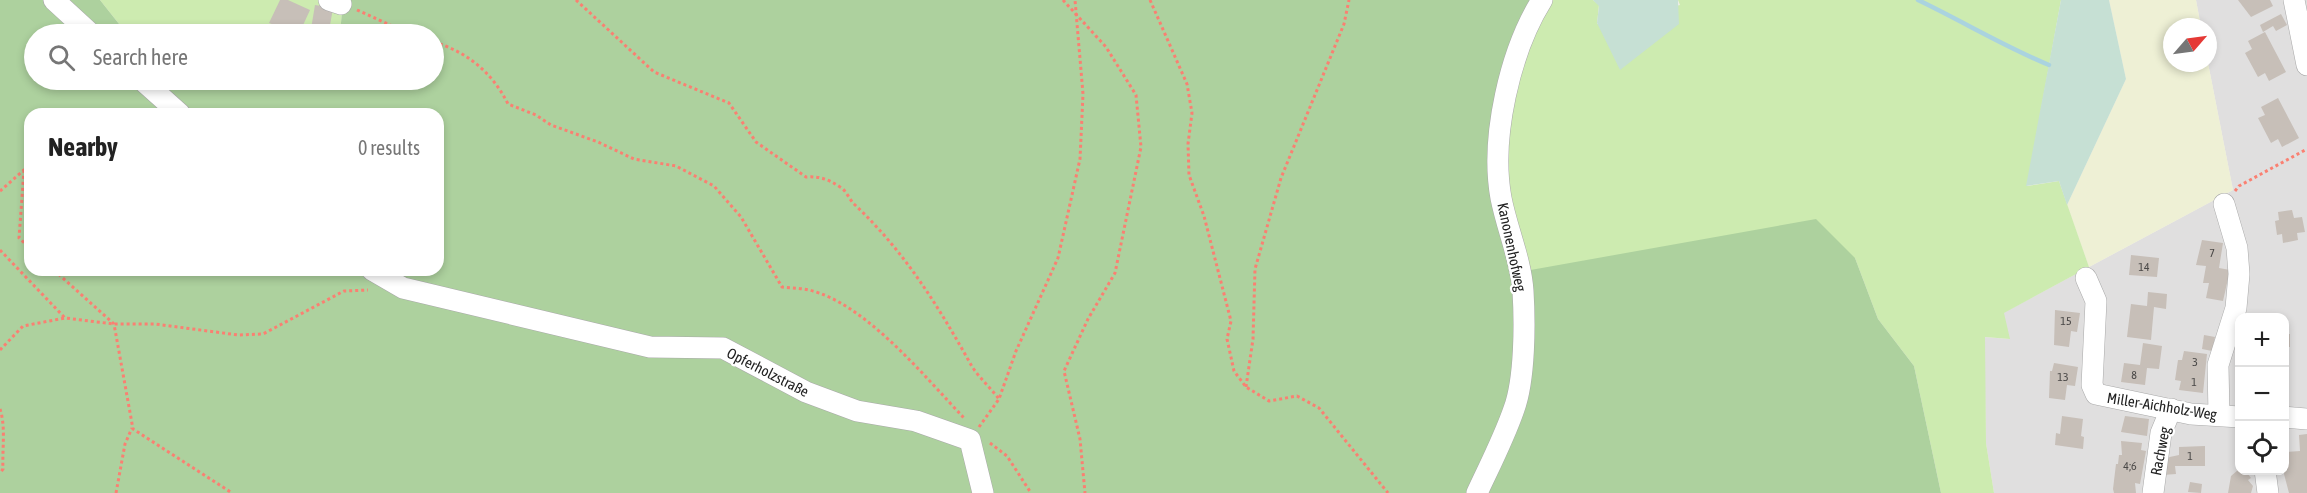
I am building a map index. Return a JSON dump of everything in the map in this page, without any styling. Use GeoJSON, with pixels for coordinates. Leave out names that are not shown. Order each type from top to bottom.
{"type":"FeatureCollection","features":[{"type":"Feature","properties":{"kind":"street"},"geometry":{"type":"LineString","coordinates":[[54,0],[80,24]]}},
{"type":"Feature","properties":{"kind":"street","name":"Kanonenhofweg"},"geometry":{"type":"LineString","coordinates":[[1477,493],[1515,407],[1523,351],[1523,289],[1501,196],[1499,160],[1503,114],[1513,64],[1531,18],[1542,0]]}},
{"type":"Feature","properties":{"kind":"street"},"geometry":{"type":"LineString","coordinates":[[2294,0],[2307,65]]}},
{"type":"Feature","properties":{"kind":"street"},"geometry":{"type":"LineString","coordinates":[[153,90],[173,108]]}},
{"type":"Feature","properties":{"kind":"street"},"geometry":{"type":"LineString","coordinates":[[2224,204],[2237,248],[2239,274],[2236,308],[2218,365],[2229,416]]}},
{"type":"Feature","properties":{"kind":"street","name":"Opferholzstraße"},"geometry":{"type":"LineString","coordinates":[[382,276],[403,288],[650,347],[723,348],[806,392],[857,411],[916,421],[970,440],[983,493]]}},
{"type":"Feature","properties":{"kind":"street","name":"Miller-Aichholz-Weg"},"geometry":{"type":"LineString","coordinates":[[2086,278],[2096,301],[2092,385],[2096,394],[2171,410],[2229,416]]}},
{"type":"Feature","properties":{"kind":"street","name":"Rachweg"},"geometry":{"type":"LineString","coordinates":[[2153,493],[2161,433],[2171,410]]}},
{"type":"Feature","properties":{"kind":"street"},"geometry":{"type":"LineString","coordinates":[[2289,417],[2307,418]]}},
{"type":"Feature","properties":{"kind":"street"},"geometry":{"type":"LineString","coordinates":[[2266,475],[2268,493]]}},
{"type":"Feature","properties":{"kind":"path"},"geometry":{"type":"LineString","coordinates":[[576,0],[654,72],[729,103],[756,142],[806,177],[818,176],[843,188],[848,198],[879,227],[911,268],[938,305],[971,365],[999,399]]}},
{"type":"Feature","properties":{"kind":"path"},"geometry":{"type":"LineString","coordinates":[[1063,0],[1106,46],[1137,95],[1141,147],[1115,273],[1088,319],[1064,371],[1080,439],[1085,493]]}},
{"type":"Feature","properties":{"kind":"path"},"geometry":{"type":"LineString","coordinates":[[976,431],[999,399],[1016,351],[1058,258],[1080,159],[1083,94],[1075,0]]}},
{"type":"Feature","properties":{"kind":"path"},"geometry":{"type":"LineString","coordinates":[[1150,0],[1187,84],[1192,113],[1188,144],[1189,175],[1204,216],[1231,321],[1227,339],[1234,371],[1246,387],[1269,401],[1297,396],[1319,408],[1388,493]]}},
{"type":"Feature","properties":{"kind":"path"},"geometry":{"type":"LineString","coordinates":[[1246,387],[1252,339],[1255,269],[1281,178],[1344,24],[1349,0]]}},
{"type":"Feature","properties":{"kind":"path"},"geometry":{"type":"LineString","coordinates":[[335,2],[387,24]]}},
{"type":"Feature","properties":{"kind":"path"},"geometry":{"type":"LineString","coordinates":[[444,45],[484,68],[499,86],[508,104],[551,125],[634,159],[676,166],[714,186],[741,217],[782,287],[811,291],[842,304],[892,342],[969,423]]}},
{"type":"Feature","properties":{"kind":"path"},"geometry":{"type":"LineString","coordinates":[[2224,204],[2239,186],[2307,149]]}},
{"type":"Feature","properties":{"kind":"path"},"geometry":{"type":"LineString","coordinates":[[0,191],[24,170]]}},
{"type":"Feature","properties":{"kind":"path"},"geometry":{"type":"LineString","coordinates":[[24,170],[19,238],[24,243]]}},
{"type":"Feature","properties":{"kind":"path"},"geometry":{"type":"LineString","coordinates":[[0,250],[24,275]]}},
{"type":"Feature","properties":{"kind":"path"},"geometry":{"type":"LineString","coordinates":[[25,276],[65,318]]}},
{"type":"Feature","properties":{"kind":"path"},"geometry":{"type":"LineString","coordinates":[[61,276],[114,324],[132,428],[125,444],[116,493]]}},
{"type":"Feature","properties":{"kind":"path"},"geometry":{"type":"LineString","coordinates":[[0,350],[23,326],[65,318],[114,324],[155,324],[238,335],[263,334],[344,291],[403,288]]}},
{"type":"Feature","properties":{"kind":"path"},"geometry":{"type":"LineString","coordinates":[[0,410],[4,429],[1,439],[3,469],[0,472]]}},
{"type":"Feature","properties":{"kind":"path"},"geometry":{"type":"LineString","coordinates":[[132,428],[232,493]]}},
{"type":"Feature","properties":{"kind":"path"},"geometry":{"type":"LineString","coordinates":[[984,437],[1007,456],[1031,493]]}},
{"type":"Feature","properties":{"kind":"shaded area"},"geometry":{"type":"Polygon","coordinates":[[[2196,0],[2307,0],[2307,493],[1994,493],[1986,443],[1984,337],[2009,339],[2003,313],[2233,190],[2210,72],[2217,72],[2217,18],[2199,18],[2196,0]]]}},
{"type":"Feature","properties":{"kind":"green space"},"geometry":{"type":"Polygon","coordinates":[[[0,0],[100,0],[119,24],[24,24],[24,90],[444,90],[444,24],[341,24],[343,0],[1533,0],[1494,131],[1525,271],[1816,219],[1855,258],[1878,319],[1914,366],[1941,493],[0,493],[0,0]]]}},
{"type":"Feature","properties":{"kind":"green space"},"geometry":{"type":"Polygon","coordinates":[[[100,0],[343,0],[341,24],[119,24],[100,0]]]}},
{"type":"Feature","properties":{"kind":"green space"},"geometry":{"type":"Polygon","coordinates":[[[1548,0],[1593,0],[1599,5],[1597,24],[1680,5],[1678,0],[2061,0],[2027,186],[2059,181],[2089,267],[2004,313],[2010,339],[1985,337],[1986,443],[1994,493],[1941,493],[1914,366],[1878,319],[1855,258],[1525,271],[1503,161],[1522,60],[1548,0]]]}},
{"type":"Feature","properties":{"kind":"green space"},"geometry":{"type":"Polygon","coordinates":[[[1593,0],[1678,0],[1679,24],[1620,70],[1597,23],[1599,6],[1593,0]]]}},
{"type":"Feature","properties":{"kind":"green space"},"geometry":{"type":"Polygon","coordinates":[[[2061,0],[2109,0],[2126,79],[2067,205],[2059,181],[2026,186],[2061,0]]]}},
{"type":"Feature","properties":{"kind":"green space"},"geometry":{"type":"Polygon","coordinates":[[[2109,0],[2196,0],[2199,18],[2163,18],[2163,72],[2210,72],[2233,190],[2089,267],[2067,205],[2126,79],[2109,0]]]}},
{"type":"Feature","properties":{"kind":"building"},"geometry":{"type":"Polygon","coordinates":[[[280,0],[288,0],[310,10],[304,24],[269,23],[280,0]]]}},
{"type":"Feature","properties":{"kind":"building"},"geometry":{"type":"Polygon","coordinates":[[[2238,0],[2270,0],[2273,6],[2251,17],[2238,0]]]}},
{"type":"Feature","properties":{"kind":"building"},"geometry":{"type":"Polygon","coordinates":[[[315,5],[333,8],[330,24],[312,24],[315,5]]]}},
{"type":"Feature","properties":{"kind":"building"},"geometry":{"type":"Polygon","coordinates":[[[2281,14],[2287,25],[2276,31],[2273,26],[2263,32],[2260,25],[2281,14]]]}},
{"type":"Feature","properties":{"kind":"building"},"geometry":{"type":"Polygon","coordinates":[[[2265,32],[2286,72],[2269,81],[2265,73],[2258,77],[2245,53],[2252,49],[2248,41],[2265,32]]]}},
{"type":"Feature","properties":{"kind":"building"},"geometry":{"type":"Polygon","coordinates":[[[2278,98],[2299,138],[2282,147],[2278,139],[2271,143],[2258,118],[2265,115],[2261,107],[2278,98]]]}},
{"type":"Feature","properties":{"kind":"building"},"geometry":{"type":"Polygon","coordinates":[[[2292,210],[2294,218],[2302,217],[2305,232],[2297,233],[2298,240],[2283,243],[2282,234],[2277,235],[2275,221],[2279,220],[2278,212],[2292,210]]]}},
{"type":"Feature","properties":{"kind":"building"},"geometry":{"type":"Polygon","coordinates":[[[2202,240],[2223,243],[2219,268],[2230,270],[2223,301],[2206,298],[2209,283],[2203,283],[2206,266],[2196,265],[2202,240]]]}},
{"type":"Feature","properties":{"kind":"building"},"geometry":{"type":"Polygon","coordinates":[[[2131,255],[2159,258],[2157,277],[2129,275],[2131,255]]]}},
{"type":"Feature","properties":{"kind":"building"},"geometry":{"type":"Polygon","coordinates":[[[2148,292],[2167,294],[2166,309],[2154,307],[2151,340],[2127,337],[2131,304],[2147,306],[2148,292]]]}},
{"type":"Feature","properties":{"kind":"building"},"geometry":{"type":"Polygon","coordinates":[[[2055,310],[2080,313],[2077,332],[2071,331],[2069,347],[2054,345],[2055,310]]]}},
{"type":"Feature","properties":{"kind":"building"},"geometry":{"type":"Polygon","coordinates":[[[2204,335],[2215,337],[2212,351],[2202,349],[2204,335]]]}},
{"type":"Feature","properties":{"kind":"building"},"geometry":{"type":"Polygon","coordinates":[[[2143,343],[2162,346],[2159,369],[2147,368],[2145,385],[2121,382],[2124,363],[2140,365],[2143,343]]]}},
{"type":"Feature","properties":{"kind":"building"},"geometry":{"type":"Polygon","coordinates":[[[2184,351],[2207,354],[2203,393],[2179,390],[2181,381],[2175,380],[2178,360],[2182,360],[2184,351]]]}},
{"type":"Feature","properties":{"kind":"building"},"geometry":{"type":"Polygon","coordinates":[[[2054,363],[2078,367],[2075,386],[2067,385],[2065,400],[2049,398],[2050,371],[2054,363]]]}},
{"type":"Feature","properties":{"kind":"building"},"geometry":{"type":"Polygon","coordinates":[[[2062,416],[2083,419],[2081,436],[2084,437],[2083,449],[2055,445],[2056,433],[2060,434],[2062,416]]]}},
{"type":"Feature","properties":{"kind":"building"},"geometry":{"type":"Polygon","coordinates":[[[2125,416],[2149,419],[2147,436],[2121,432],[2125,416]]]}},
{"type":"Feature","properties":{"kind":"building"},"geometry":{"type":"Polygon","coordinates":[[[2307,434],[2307,493],[2289,493],[2284,475],[2289,475],[2289,452],[2300,451],[2299,435],[2307,434]]]}},
{"type":"Feature","properties":{"kind":"building"},"geometry":{"type":"Polygon","coordinates":[[[2121,441],[2142,443],[2141,450],[2146,451],[2140,484],[2135,483],[2136,493],[2114,493],[2116,464],[2118,464],[2119,455],[2122,455],[2121,441]]]}},
{"type":"Feature","properties":{"kind":"building"},"geometry":{"type":"Polygon","coordinates":[[[2205,446],[2205,466],[2175,466],[2176,474],[2163,475],[2165,458],[2179,455],[2179,447],[2205,446]]]}},
{"type":"Feature","properties":{"kind":"building"},"geometry":{"type":"Polygon","coordinates":[[[2235,473],[2235,475],[2249,475],[2251,478],[2248,480],[2253,486],[2251,493],[2228,493],[2231,476],[2235,473]]]}},
{"type":"Feature","properties":{"kind":"building"},"geometry":{"type":"Polygon","coordinates":[[[2190,482],[2202,484],[2201,493],[2188,492],[2190,482]]]}},
{"type":"Feature","properties":{"kind":"waterway"},"geometry":{"type":"LineString","coordinates":[[1918,0],[2049,65]]}}]}
